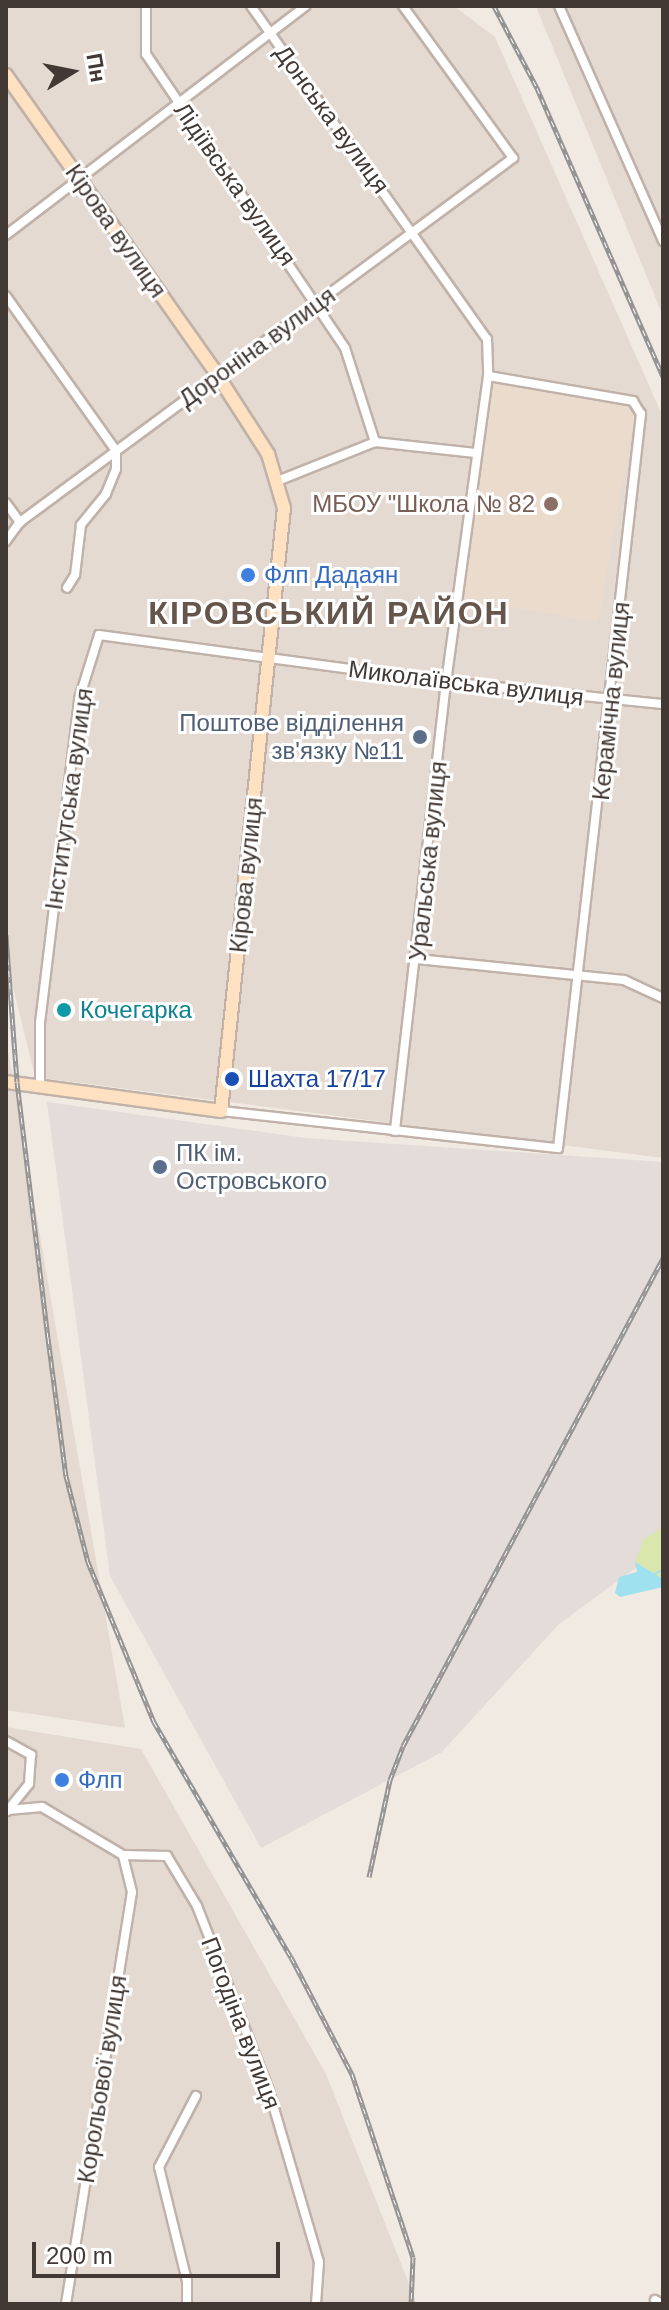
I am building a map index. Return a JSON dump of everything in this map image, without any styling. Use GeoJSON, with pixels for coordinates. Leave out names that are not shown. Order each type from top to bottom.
{"type":"FeatureCollection","features":[{"type":"Feature","properties":{"kind":"main road","name":"Кірова вулиця"},"geometry":{"type":"LineString","coordinates":[[6,75],[218,376],[280,480],[284,520],[221,1111]]}},
{"type":"Feature","properties":{"kind":"main road"},"geometry":{"type":"LineString","coordinates":[[6,1082],[221,1111]]}},
{"type":"Feature","properties":{"kind":"street","name":"Лідіївська вулиця"},"geometry":{"type":"LineString","coordinates":[[146,6],[146,54],[317,302],[354,370],[375,442]]}},
{"type":"Feature","properties":{"kind":"street","name":"Донська вулиця"},"geometry":{"type":"LineString","coordinates":[[251,6],[412,232]]}},
{"type":"Feature","properties":{"kind":"street"},"geometry":{"type":"LineString","coordinates":[[6,235],[69,190],[78,177],[305,6]]}},
{"type":"Feature","properties":{"kind":"street","name":"Дороніна вулиця"},"geometry":{"type":"LineString","coordinates":[[6,541],[20,522],[513,158],[403,6]]}},
{"type":"Feature","properties":{"kind":"street"},"geometry":{"type":"LineString","coordinates":[[559,6],[663,241]]}},
{"type":"Feature","properties":{"kind":"street","name":"Уральська вулиця"},"geometry":{"type":"LineString","coordinates":[[395,1131],[417,959],[446,682],[475,453],[488,376],[487,339],[412,232]]}},
{"type":"Feature","properties":{"kind":"street"},"geometry":{"type":"LineString","coordinates":[[6,296],[116,451],[116,469],[106,494],[81,525],[75,575],[67,588]]}},
{"type":"Feature","properties":{"kind":"street","name":"Керамічна вулиця"},"geometry":{"type":"LineString","coordinates":[[395,1131],[558,1148],[580,976],[641,414],[633,401],[488,376]]}},
{"type":"Feature","properties":{"kind":"street"},"geometry":{"type":"LineString","coordinates":[[280,480],[375,442],[475,453]]}},
{"type":"Feature","properties":{"kind":"street"},"geometry":{"type":"LineString","coordinates":[[6,503],[20,522]]}},
{"type":"Feature","properties":{"kind":"street","name":"Інститутська вулиця"},"geometry":{"type":"LineString","coordinates":[[40,1087],[40,1023],[79,699],[99,635],[269,659]]}},
{"type":"Feature","properties":{"kind":"street","name":"Миколаївська вулиця"},"geometry":{"type":"LineString","coordinates":[[269,659],[446,682],[663,704]]}},
{"type":"Feature","properties":{"kind":"street"},"geometry":{"type":"LineString","coordinates":[[417,959],[624,980],[663,998]]}},
{"type":"Feature","properties":{"kind":"street"},"geometry":{"type":"LineString","coordinates":[[221,1111],[395,1131]]}},
{"type":"Feature","properties":{"kind":"street"},"geometry":{"type":"LineString","coordinates":[[6,1741],[31,1755],[29,1784],[7,1811]]}},
{"type":"Feature","properties":{"kind":"street"},"geometry":{"type":"LineString","coordinates":[[7,1811],[30,1805],[68,1818],[123,1855]]}},
{"type":"Feature","properties":{"kind":"street","name":"Корольової вулиця"},"geometry":{"type":"LineString","coordinates":[[66,2304],[132,1892],[123,1855]]}},
{"type":"Feature","properties":{"kind":"street","name":"Погодіна вулиця"},"geometry":{"type":"LineString","coordinates":[[123,1855],[167,1856],[197,1906],[269,2091],[319,2262],[316,2304]]}},
{"type":"Feature","properties":{"kind":"street"},"geometry":{"type":"LineString","coordinates":[[187,2304],[187,2281],[159,2167],[196,2096]]}},
{"type":"Feature","properties":{"kind":"shaded area"},"geometry":{"type":"Polygon","coordinates":[[[6,6],[454,6],[495,37],[663,417],[663,1158],[35,1077],[6,958],[6,6]]]}},
{"type":"Feature","properties":{"kind":"shaded area"},"geometry":{"type":"Polygon","coordinates":[[[537,6],[663,7],[663,316],[537,9],[537,6]]]}},
{"type":"Feature","properties":{"kind":"shaded area","name":"МБОУ \"Школа № 82"},"geometry":{"type":"Polygon","coordinates":[[[492,383],[636,408],[598,622],[454,597],[492,383]]]}},
{"type":"Feature","properties":{"kind":"shaded area"},"geometry":{"type":"Polygon","coordinates":[[[6,1039],[125,1728],[6,1710],[6,1039]]]}},
{"type":"Feature","properties":{"kind":"shaded area"},"geometry":{"type":"Polygon","coordinates":[[[47,1102],[306,1138],[663,1162],[663,1548],[559,1624],[442,1752],[261,1848],[110,1576],[47,1102]]]}},
{"type":"Feature","properties":{"kind":"shaded area"},"geometry":{"type":"Polygon","coordinates":[[[6,1727],[141,1749],[326,2074],[417,2304],[6,2304],[6,1727]]]}},
{"type":"Feature","properties":{"kind":"green space"},"geometry":{"type":"Polygon","coordinates":[[[663,1527],[663,1579],[635,1562],[644,1539],[663,1527]]]}},
{"type":"Feature","properties":{"kind":"water"},"geometry":{"type":"Polygon","coordinates":[[[635,1562],[663,1579],[663,1587],[620,1597],[615,1593],[619,1577],[637,1572],[635,1562]]]}},
{"type":"Feature","properties":{"kind":"waterway"},"geometry":{"type":"LineString","coordinates":[[655,1574],[663,1569]]}},
{"type":"Feature","properties":{"kind":"railway"},"geometry":{"type":"LineString","coordinates":[[494,6],[537,88],[663,377]]}},
{"type":"Feature","properties":{"kind":"railway"},"geometry":{"type":"LineString","coordinates":[[6,935],[17,1082],[66,1476],[88,1562],[154,1722],[291,1957],[352,2074],[413,2257],[411,2304]]}},
{"type":"Feature","properties":{"kind":"railway"},"geometry":{"type":"LineString","coordinates":[[369,1877],[390,1780],[403,1746],[663,1258]]}},
{"type":"Feature","properties":{"kind":"place","name":"МБОУ \"Школа № 82"},"geometry":{"type":"Point","coordinates":[551,504]}},
{"type":"Feature","properties":{"kind":"place","name":"Флп Дадаян"},"geometry":{"type":"Point","coordinates":[248,575]}},
{"type":"Feature","properties":{"kind":"place","name":"Поштове відділення зв'язку №11"},"geometry":{"type":"Point","coordinates":[420,737]}},
{"type":"Feature","properties":{"kind":"place","name":"Кочегарка"},"geometry":{"type":"Point","coordinates":[64,1010]}},
{"type":"Feature","properties":{"kind":"place","name":"Шахта 17/17"},"geometry":{"type":"Point","coordinates":[232,1079]}},
{"type":"Feature","properties":{"kind":"place","name":"ПК ім. Островського"},"geometry":{"type":"Point","coordinates":[160,1167]}},
{"type":"Feature","properties":{"kind":"place","name":"Флп"},"geometry":{"type":"Point","coordinates":[62,1780]}},
{"type":"Feature","properties":{"kind":"district","name":"КІРОВСЬКИЙ РАЙОН"},"geometry":{"type":"Point","coordinates":[329,613]}}]}
